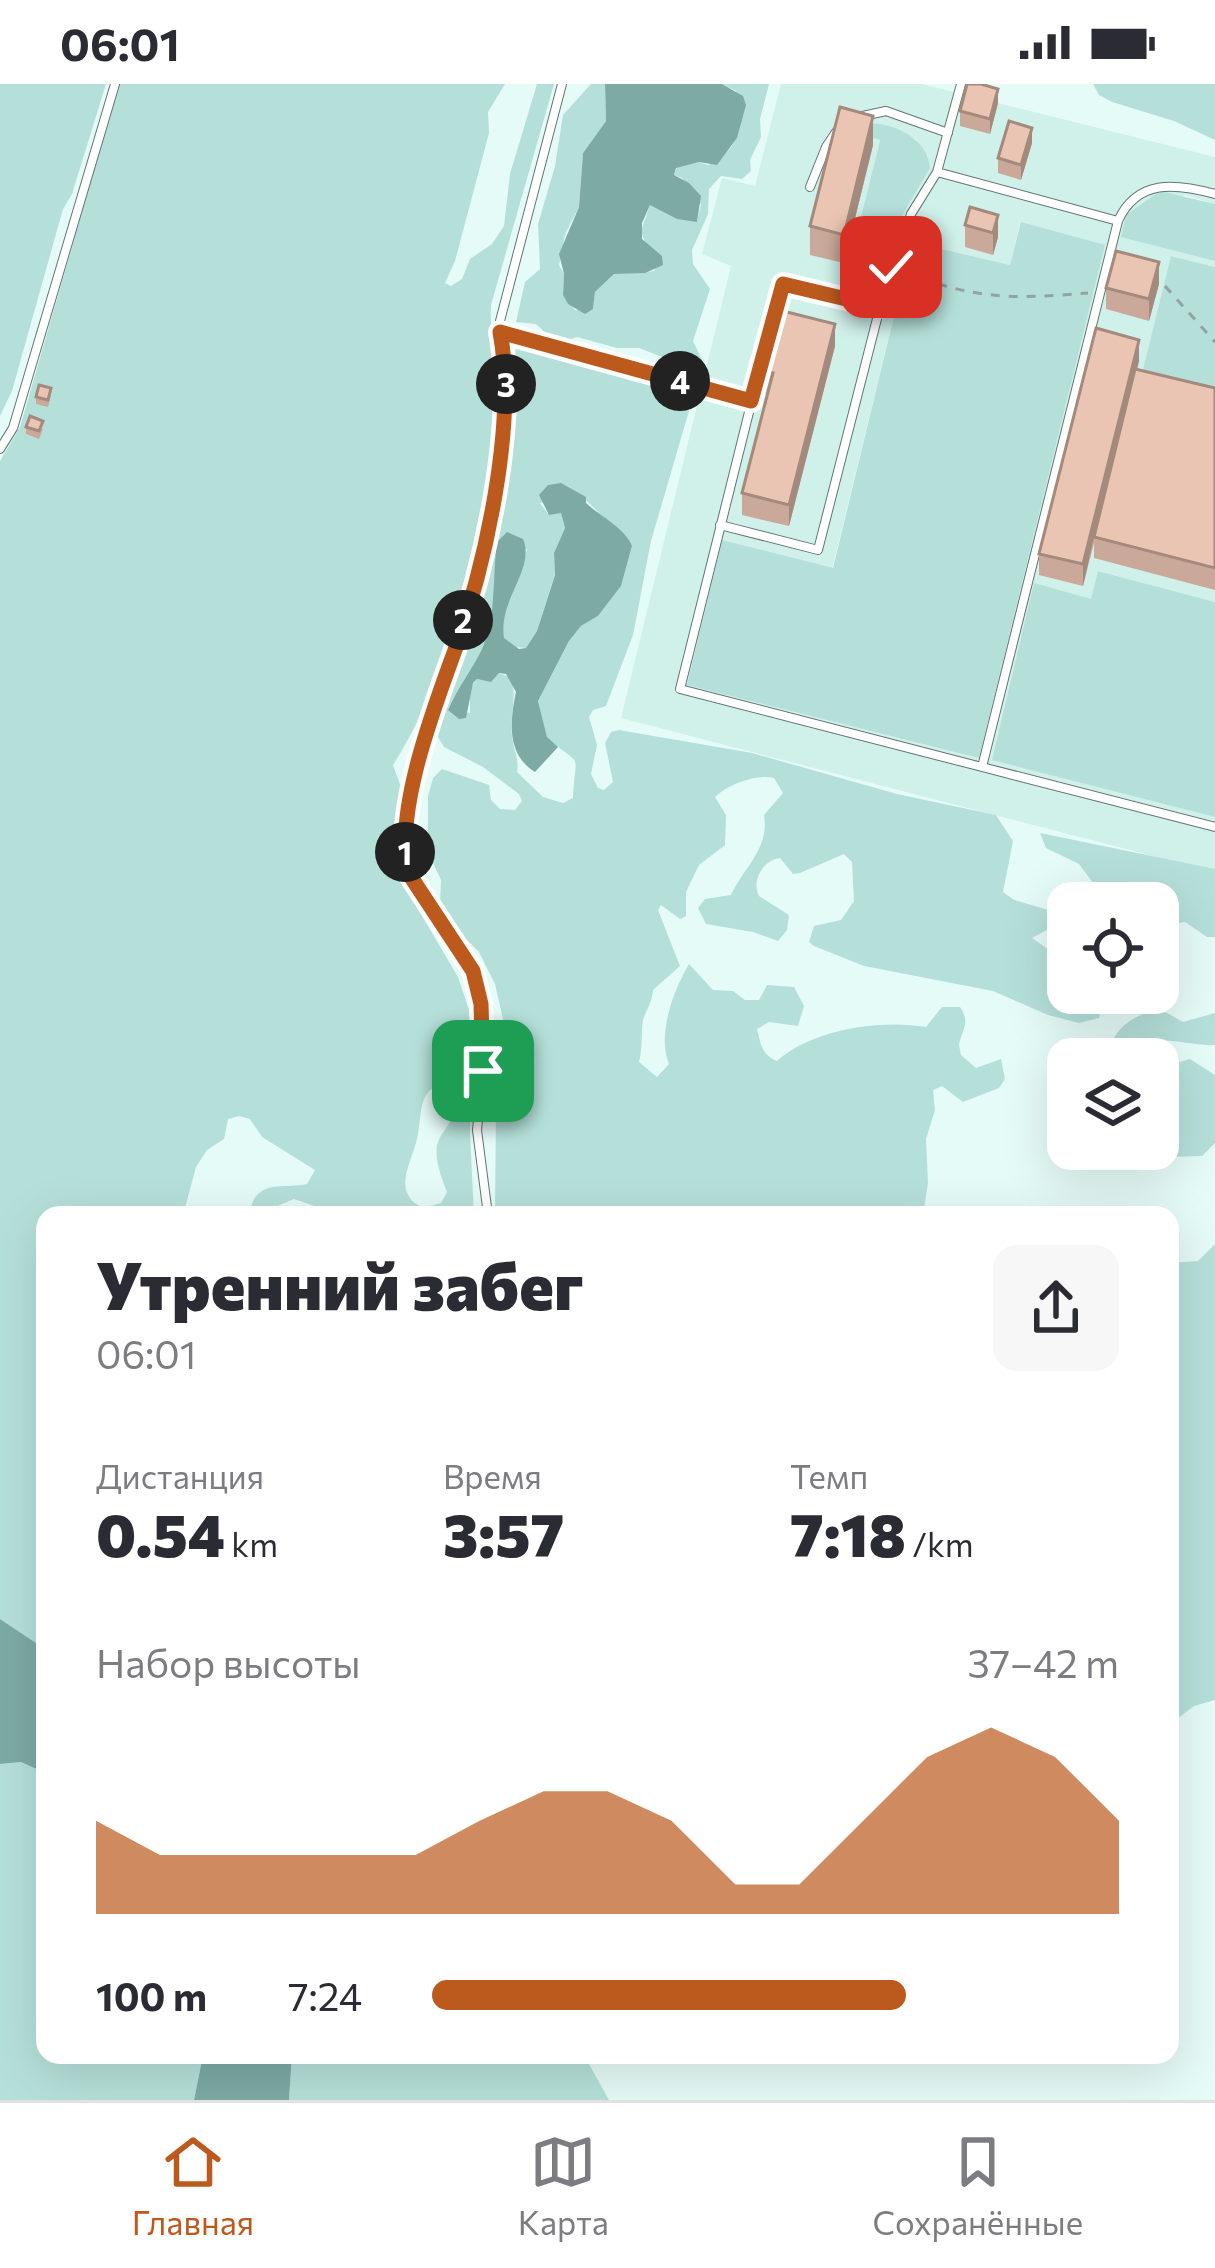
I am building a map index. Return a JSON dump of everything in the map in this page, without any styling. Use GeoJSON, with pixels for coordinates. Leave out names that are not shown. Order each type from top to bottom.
{"type":"FeatureCollection","features":[{"type":"Feature","properties":{"kind":"lane"},"geometry":{"type":"LineString","coordinates":[[0,449],[14,428],[115,84]]}},
{"type":"Feature","properties":{"kind":"lane"},"geometry":{"type":"LineString","coordinates":[[487,1206],[477,1130],[483,1031],[473,971],[409,874],[404,856],[428,717],[456,646],[494,488],[507,370],[500,332],[562,84]]}},
{"type":"Feature","properties":{"kind":"lane"},"geometry":{"type":"LineString","coordinates":[[720,525],[818,550],[891,267],[911,214],[937,172],[962,84]]}},
{"type":"Feature","properties":{"kind":"lane"},"geometry":{"type":"LineString","coordinates":[[853,119],[886,111],[948,133]]}},
{"type":"Feature","properties":{"kind":"lane"},"geometry":{"type":"LineString","coordinates":[[810,188],[826,147],[841,126]]}},
{"type":"Feature","properties":{"kind":"lane"},"geometry":{"type":"LineString","coordinates":[[937,172],[1118,221]]}},
{"type":"Feature","properties":{"kind":"lane"},"geometry":{"type":"LineString","coordinates":[[982,767],[1118,221],[1125,207],[1149,187],[1180,186],[1215,194]]}},
{"type":"Feature","properties":{"kind":"lane"},"geometry":{"type":"LineString","coordinates":[[772,323],[783,284],[880,307]]}},
{"type":"Feature","properties":{"kind":"lane"},"geometry":{"type":"LineString","coordinates":[[500,332],[751,401]]}},
{"type":"Feature","properties":{"kind":"lane"},"geometry":{"type":"LineString","coordinates":[[762,362],[680,688],[1215,827]]}},
{"type":"Feature","properties":{"kind":"path"},"geometry":{"type":"LineString","coordinates":[[891,267],[989,298],[1101,290]]}},
{"type":"Feature","properties":{"kind":"path"},"geometry":{"type":"LineString","coordinates":[[1165,286],[1215,342]]}},
{"type":"Feature","properties":{"kind":"shaded area"},"geometry":{"type":"Polygon","coordinates":[[[0,84],[106,84],[72,194],[63,209],[12,391],[0,416],[0,84]]]}},
{"type":"Feature","properties":{"kind":"shaded area"},"geometry":{"type":"Polygon","coordinates":[[[119,84],[505,84],[488,112],[489,133],[445,283],[451,286],[462,279],[470,259],[492,244],[504,226],[510,174],[537,84],[554,84],[491,305],[495,421],[472,550],[432,688],[393,765],[403,793],[392,835],[392,865],[458,977],[472,1028],[474,1206],[430,1206],[441,1203],[447,1192],[437,1145],[458,1094],[445,1081],[429,1091],[422,1104],[408,1168],[405,1186],[420,1206],[314,1206],[294,1199],[277,1206],[252,1206],[264,1190],[307,1184],[315,1170],[262,1137],[250,1119],[239,1116],[228,1119],[224,1139],[207,1150],[196,1167],[185,1206],[36,1206],[36,1643],[0,1619],[0,461],[20,427],[119,84]]]}},
{"type":"Feature","properties":{"kind":"shaded area"},"geometry":{"type":"Polygon","coordinates":[[[591,84],[605,84],[606,121],[583,153],[579,207],[565,234],[559,265],[564,274],[563,295],[575,310],[593,309],[595,292],[614,274],[655,271],[641,231],[650,205],[697,221],[701,205],[682,178],[674,175],[677,167],[708,165],[733,144],[740,124],[739,102],[736,91],[722,84],[769,84],[751,171],[742,179],[721,176],[709,189],[708,214],[692,250],[693,264],[710,289],[693,341],[703,362],[693,369],[639,348],[617,348],[577,337],[552,339],[536,324],[516,322],[525,282],[540,269],[538,224],[555,166],[563,115],[591,84]]]}},
{"type":"Feature","properties":{"kind":"shaded area"},"geometry":{"type":"Polygon","coordinates":[[[605,84],[722,84],[743,96],[746,105],[737,138],[717,165],[699,162],[676,168],[674,175],[701,196],[697,222],[677,219],[650,205],[642,223],[642,239],[662,256],[663,265],[645,273],[614,274],[595,292],[593,309],[585,314],[563,295],[559,254],[579,207],[583,153],[606,121],[605,84]]]}},
{"type":"Feature","properties":{"kind":"shaded area"},"geometry":{"type":"Polygon","coordinates":[[[781,84],[922,84],[1215,157],[1215,204],[1185,195],[1121,236],[1215,261],[1215,267],[1172,256],[1215,405],[1215,602],[1099,571],[1091,599],[992,759],[1215,817],[1215,872],[621,718],[731,266],[702,254],[722,178],[755,186],[781,84]],[[851,131],[880,139],[848,269],[917,139],[851,131]],[[1020,223],[1010,265],[912,242],[832,569],[723,540],[979,757],[1020,223]]]}},
{"type":"Feature","properties":{"kind":"shaded area"},"geometry":{"type":"Polygon","coordinates":[[[1093,84],[1215,84],[1215,140],[1174,121],[1112,102],[1099,95],[1093,84]]]}},
{"type":"Feature","properties":{"kind":"shaded area"},"geometry":{"type":"Polygon","coordinates":[[[865,123],[887,125],[916,140],[930,168],[862,284],[852,286],[848,269],[880,140],[849,130],[865,123]]]}},
{"type":"Feature","properties":{"kind":"shaded area"},"geometry":{"type":"Polygon","coordinates":[[[1160,191],[1215,204],[1215,261],[1121,237],[1126,215],[1160,191]]]}},
{"type":"Feature","properties":{"kind":"shaded area"},"geometry":{"type":"Polygon","coordinates":[[[1021,222],[1105,245],[979,758],[687,685],[722,540],[833,568],[912,242],[1010,265],[1021,222]]]}},
{"type":"Feature","properties":{"kind":"shaded area"},"geometry":{"type":"Polygon","coordinates":[[[1171,256],[1215,267],[1215,405],[1139,386],[1171,256]]]}},
{"type":"Feature","properties":{"kind":"shaded area"},"geometry":{"type":"Polygon","coordinates":[[[516,341],[684,390],[689,411],[651,541],[633,635],[606,706],[593,710],[589,717],[597,745],[591,774],[598,788],[604,790],[613,782],[605,743],[611,732],[619,730],[752,753],[897,794],[996,815],[1013,841],[1003,892],[1047,910],[1047,930],[1032,938],[1047,948],[1047,1014],[1100,1014],[1099,1018],[1079,1023],[1048,1015],[993,991],[864,966],[814,946],[809,942],[814,926],[841,920],[854,901],[852,862],[844,854],[800,873],[793,874],[780,858],[764,867],[758,878],[759,896],[789,915],[787,930],[778,941],[706,924],[698,908],[705,899],[731,895],[760,847],[764,815],[783,793],[774,778],[735,784],[715,797],[726,815],[725,845],[699,865],[686,892],[686,916],[680,919],[661,905],[658,910],[680,966],[653,990],[643,1020],[639,1062],[657,1077],[669,1064],[668,1013],[689,964],[713,990],[733,991],[745,1000],[759,1000],[767,985],[794,987],[804,1006],[798,1026],[769,1022],[757,1029],[765,1052],[777,1061],[808,1041],[847,1029],[926,1027],[942,1007],[960,1007],[965,1022],[961,1055],[976,1068],[1001,1059],[1005,1079],[999,1088],[963,1102],[942,1086],[933,1090],[924,1206],[495,1206],[496,1113],[499,1102],[511,1097],[525,1078],[502,1068],[494,1058],[506,1032],[495,984],[479,952],[448,921],[440,904],[441,880],[428,852],[428,796],[433,778],[442,769],[489,785],[491,800],[500,809],[515,810],[522,801],[483,767],[444,747],[435,732],[467,635],[501,490],[516,341]],[[579,493],[540,503],[548,514],[561,513],[565,528],[554,553],[555,574],[537,631],[526,648],[513,647],[503,638],[507,604],[527,549],[497,542],[487,636],[448,709],[470,713],[470,688],[477,679],[491,681],[499,673],[511,678],[517,772],[543,797],[563,803],[573,798],[576,765],[547,738],[538,701],[569,641],[598,616],[621,586],[632,546],[579,493]]]}},
{"type":"Feature","properties":{"kind":"shaded area"},"geometry":{"type":"Polygon","coordinates":[[[561,483],[586,497],[586,503],[632,546],[621,586],[598,616],[569,641],[538,701],[547,737],[558,747],[535,772],[515,746],[516,692],[506,674],[499,673],[491,682],[477,679],[473,683],[466,718],[459,719],[448,710],[487,636],[497,542],[507,532],[523,539],[526,550],[506,610],[504,638],[519,649],[526,648],[537,631],[555,575],[554,553],[565,528],[561,513],[549,515],[539,495],[548,485],[561,483]]]}},
{"type":"Feature","properties":{"kind":"shaded area"},"geometry":{"type":"Polygon","coordinates":[[[1098,571],[1215,602],[1215,817],[992,760],[1034,583],[1091,599],[1098,571]]]}},
{"type":"Feature","properties":{"kind":"shaded area"},"geometry":{"type":"Polygon","coordinates":[[[1040,833],[1215,869],[1215,937],[1179,923],[1179,882],[1092,882],[1079,864],[1046,848],[1040,833]]]}},
{"type":"Feature","properties":{"kind":"shaded area"},"geometry":{"type":"Polygon","coordinates":[[[1215,1013],[1215,1045],[1179,1042],[1179,1038],[1114,1038],[1139,1016],[1169,1014],[1183,1022],[1215,1013]]]}},
{"type":"Feature","properties":{"kind":"shaded area"},"geometry":{"type":"Polygon","coordinates":[[[1190,1059],[1215,1075],[1215,1143],[1202,1156],[1179,1157],[1179,1062],[1190,1059]]]}},
{"type":"Feature","properties":{"kind":"shaded area"},"geometry":{"type":"Polygon","coordinates":[[[1215,1244],[1215,1700],[1194,1706],[1179,1717],[1179,1262],[1198,1261],[1215,1244]]]}},
{"type":"Feature","properties":{"kind":"shaded area"},"geometry":{"type":"Polygon","coordinates":[[[0,1619],[36,1643],[36,1769],[21,1762],[0,1764],[0,1619]]]}},
{"type":"Feature","properties":{"kind":"shaded area"},"geometry":{"type":"Polygon","coordinates":[[[21,1762],[36,1769],[36,2064],[201,2064],[194,2100],[0,2100],[0,1764],[21,1762]]]}},
{"type":"Feature","properties":{"kind":"shaded area"},"geometry":{"type":"Polygon","coordinates":[[[201,2064],[291,2064],[289,2100],[194,2100],[201,2064]]]}},
{"type":"Feature","properties":{"kind":"shaded area"},"geometry":{"type":"Polygon","coordinates":[[[291,2064],[589,2064],[609,2100],[289,2100],[291,2064]]]}},
{"type":"Feature","properties":{"kind":"building"},"geometry":{"type":"Polygon","coordinates":[[[967,84],[998,89],[990,119],[960,111],[967,84]]]}},
{"type":"Feature","properties":{"kind":"building"},"geometry":{"type":"Polygon","coordinates":[[[840,107],[873,116],[844,235],[810,226],[840,107]]]}},
{"type":"Feature","properties":{"kind":"building"},"geometry":{"type":"Polygon","coordinates":[[[1009,121],[1032,128],[1021,165],[998,158],[1009,121]]]}},
{"type":"Feature","properties":{"kind":"building"},"geometry":{"type":"Polygon","coordinates":[[[970,207],[998,215],[993,233],[965,225],[970,207]]]}},
{"type":"Feature","properties":{"kind":"building"},"geometry":{"type":"Polygon","coordinates":[[[1116,251],[1159,262],[1149,299],[1106,288],[1116,251]]]}},
{"type":"Feature","properties":{"kind":"building"},"geometry":{"type":"Polygon","coordinates":[[[775,309],[835,324],[789,505],[742,493],[773,373],[759,370],[775,309]]]}},
{"type":"Feature","properties":{"kind":"building"},"geometry":{"type":"Polygon","coordinates":[[[1096,328],[1139,340],[1083,564],[1039,554],[1096,328]]]}},
{"type":"Feature","properties":{"kind":"building"},"geometry":{"type":"Polygon","coordinates":[[[1135,369],[1215,388],[1215,568],[1094,537],[1135,369]]]}},
{"type":"Feature","properties":{"kind":"building"},"geometry":{"type":"Polygon","coordinates":[[[39,385],[51,388],[48,400],[36,397],[39,385]]]}},
{"type":"Feature","properties":{"kind":"building"},"geometry":{"type":"Polygon","coordinates":[[[30,416],[43,421],[39,431],[26,427],[30,416]]]}},
{"type":"Feature","properties":{"kind":"route"},"geometry":{"type":"LineString","coordinates":[[483,1071],[481,1004],[473,971],[409,874],[404,856],[428,717],[456,646],[494,488],[507,370],[500,332],[751,401],[783,284],[880,307],[891,267]]}}]}
